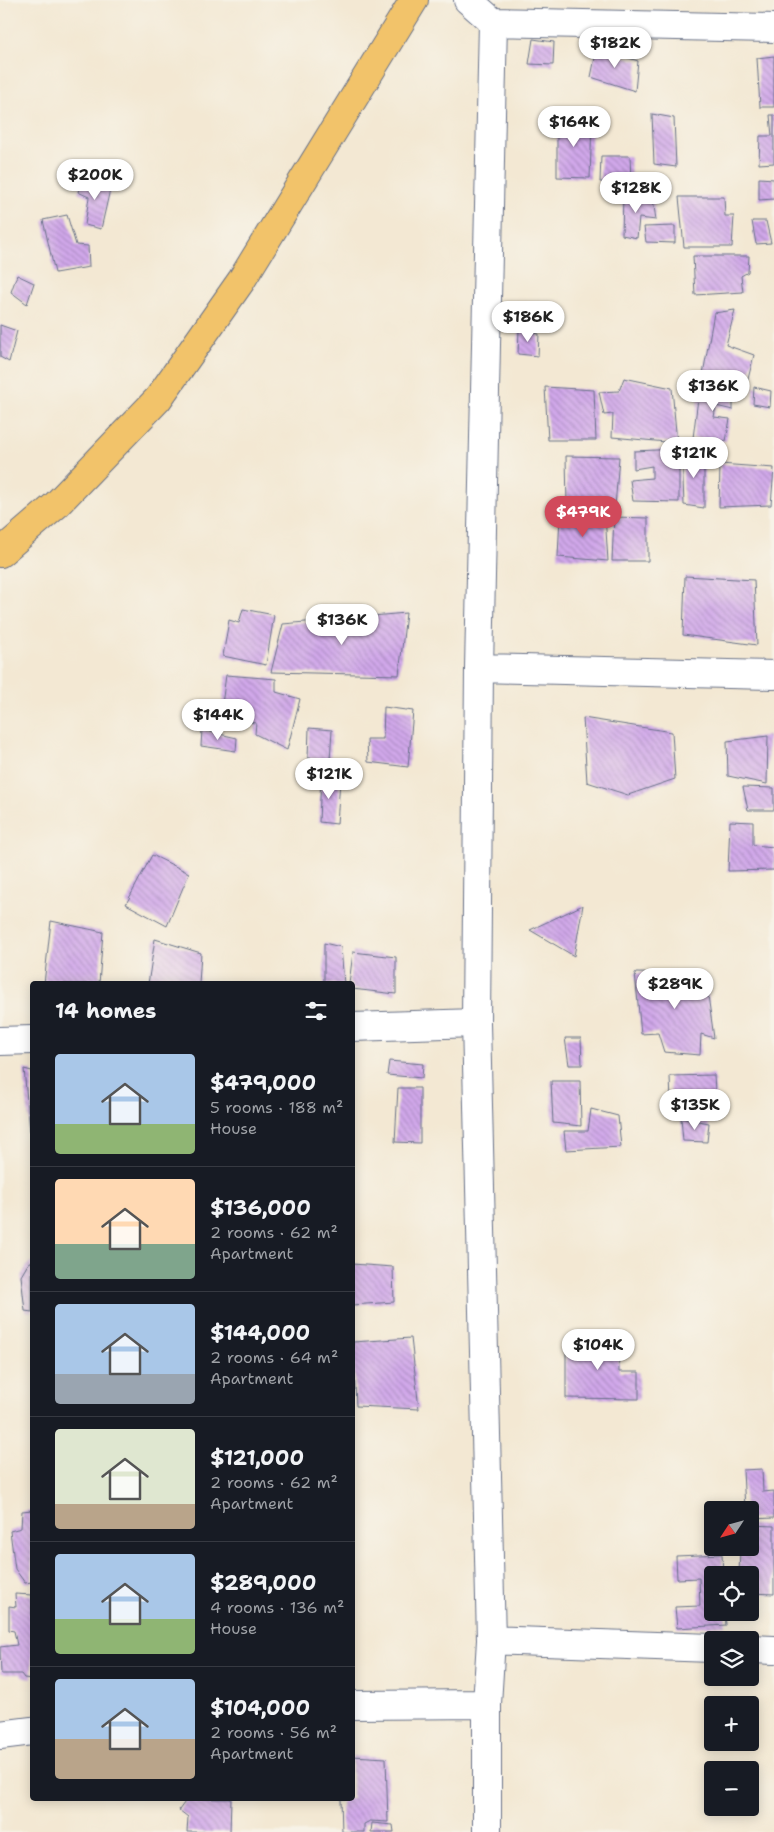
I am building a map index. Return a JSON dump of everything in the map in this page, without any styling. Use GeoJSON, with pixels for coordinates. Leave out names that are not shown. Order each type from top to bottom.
{"type":"FeatureCollection","features":[{"type":"Feature","properties":{"kind":"highway"},"geometry":{"type":"LineString","coordinates":[[0,553],[56,505],[158,399],[241,281],[414,0]]}},
{"type":"Feature","properties":{"kind":"street"},"geometry":{"type":"LineString","coordinates":[[468,0],[493,22],[774,28]]}},
{"type":"Feature","properties":{"kind":"street"},"geometry":{"type":"LineString","coordinates":[[487,1832],[487,1704],[491,1640],[476,1023],[479,668],[493,22]]}},
{"type":"Feature","properties":{"kind":"street"},"geometry":{"type":"LineString","coordinates":[[479,668],[774,675]]}},
{"type":"Feature","properties":{"kind":"street"},"geometry":{"type":"LineString","coordinates":[[355,1027],[476,1023]]}},
{"type":"Feature","properties":{"kind":"street"},"geometry":{"type":"LineString","coordinates":[[0,1041],[30,1040]]}},
{"type":"Feature","properties":{"kind":"street"},"geometry":{"type":"LineString","coordinates":[[491,1640],[704,1648]]}},
{"type":"Feature","properties":{"kind":"street"},"geometry":{"type":"LineString","coordinates":[[759,1649],[774,1650]]}},
{"type":"Feature","properties":{"kind":"street"},"geometry":{"type":"LineString","coordinates":[[355,1705],[487,1704]]}},
{"type":"Feature","properties":{"kind":"street"},"geometry":{"type":"LineString","coordinates":[[0,1735],[30,1731]]}},
{"type":"Feature","properties":{"kind":"building"},"geometry":{"type":"Polygon","coordinates":[[[533,39],[554,42],[553,65],[529,64],[533,39]]]}},
{"type":"Feature","properties":{"kind":"building"},"geometry":{"type":"Polygon","coordinates":[[[597,48],[638,61],[635,91],[591,77],[597,48]]]}},
{"type":"Feature","properties":{"kind":"building"},"geometry":{"type":"Polygon","coordinates":[[[774,56],[774,107],[760,107],[757,58],[774,56]]]}},
{"type":"Feature","properties":{"kind":"building"},"geometry":{"type":"Polygon","coordinates":[[[652,114],[674,118],[676,167],[654,164],[652,114]]]}},
{"type":"Feature","properties":{"kind":"building"},"geometry":{"type":"Polygon","coordinates":[[[770,115],[774,115],[774,163],[759,164],[760,136],[772,136],[770,115]]]}},
{"type":"Feature","properties":{"kind":"building"},"geometry":{"type":"Polygon","coordinates":[[[557,119],[592,121],[590,178],[557,177],[557,119]]]}},
{"type":"Feature","properties":{"kind":"building"},"geometry":{"type":"Polygon","coordinates":[[[601,156],[630,156],[631,183],[600,182],[601,156]]]}},
{"type":"Feature","properties":{"kind":"building"},"geometry":{"type":"Polygon","coordinates":[[[84,177],[111,185],[101,229],[85,225],[89,197],[78,192],[84,177]]]}},
{"type":"Feature","properties":{"kind":"building"},"geometry":{"type":"Polygon","coordinates":[[[759,178],[774,179],[774,199],[759,200],[759,178]]]}},
{"type":"Feature","properties":{"kind":"building"},"geometry":{"type":"Polygon","coordinates":[[[623,195],[653,199],[656,220],[639,218],[637,238],[622,235],[623,195]]]}},
{"type":"Feature","properties":{"kind":"building"},"geometry":{"type":"Polygon","coordinates":[[[679,197],[724,197],[725,216],[734,216],[732,247],[684,247],[679,197]]]}},
{"type":"Feature","properties":{"kind":"building"},"geometry":{"type":"Polygon","coordinates":[[[67,215],[76,245],[88,246],[89,267],[55,273],[43,220],[67,215]]]}},
{"type":"Feature","properties":{"kind":"building"},"geometry":{"type":"Polygon","coordinates":[[[752,221],[766,221],[771,243],[756,244],[752,221]]]}},
{"type":"Feature","properties":{"kind":"building"},"geometry":{"type":"Polygon","coordinates":[[[675,226],[675,243],[646,242],[644,227],[675,226]]]}},
{"type":"Feature","properties":{"kind":"building"},"geometry":{"type":"Polygon","coordinates":[[[693,256],[749,256],[748,272],[741,276],[743,292],[695,295],[693,256]]]}},
{"type":"Feature","properties":{"kind":"building"},"geometry":{"type":"Polygon","coordinates":[[[17,275],[34,283],[27,304],[11,292],[17,275]]]}},
{"type":"Feature","properties":{"kind":"building"},"geometry":{"type":"Polygon","coordinates":[[[735,310],[726,345],[754,355],[747,383],[703,374],[714,313],[735,310]]]}},
{"type":"Feature","properties":{"kind":"building"},"geometry":{"type":"Polygon","coordinates":[[[0,325],[17,331],[9,362],[0,357],[0,325]]]}},
{"type":"Feature","properties":{"kind":"building"},"geometry":{"type":"Polygon","coordinates":[[[519,330],[539,334],[538,356],[518,354],[519,330]]]}},
{"type":"Feature","properties":{"kind":"building"},"geometry":{"type":"Polygon","coordinates":[[[624,378],[672,388],[677,443],[612,437],[613,414],[604,415],[599,392],[619,391],[624,378]]]}},
{"type":"Feature","properties":{"kind":"building"},"geometry":{"type":"Polygon","coordinates":[[[700,383],[733,387],[733,410],[716,406],[714,417],[730,419],[726,441],[693,438],[700,383]]]}},
{"type":"Feature","properties":{"kind":"building"},"geometry":{"type":"Polygon","coordinates":[[[545,387],[594,390],[596,440],[548,440],[545,387]]]}},
{"type":"Feature","properties":{"kind":"building"},"geometry":{"type":"Polygon","coordinates":[[[754,387],[771,391],[770,407],[753,404],[754,387]]]}},
{"type":"Feature","properties":{"kind":"building"},"geometry":{"type":"Polygon","coordinates":[[[679,449],[679,502],[633,501],[630,480],[652,478],[652,466],[634,469],[634,451],[679,449]]]}},
{"type":"Feature","properties":{"kind":"building"},"geometry":{"type":"Polygon","coordinates":[[[704,451],[704,508],[684,505],[682,452],[704,451]]]}},
{"type":"Feature","properties":{"kind":"building"},"geometry":{"type":"Polygon","coordinates":[[[566,456],[619,457],[615,507],[567,506],[566,456]]]}},
{"type":"Feature","properties":{"kind":"building"},"geometry":{"type":"Polygon","coordinates":[[[720,464],[774,468],[771,505],[719,507],[720,464]]]}},
{"type":"Feature","properties":{"kind":"building"},"geometry":{"type":"Polygon","coordinates":[[[605,515],[608,561],[558,557],[560,516],[605,515]]]}},
{"type":"Feature","properties":{"kind":"building"},"geometry":{"type":"Polygon","coordinates":[[[614,517],[648,518],[648,561],[612,561],[614,517]]]}},
{"type":"Feature","properties":{"kind":"building"},"geometry":{"type":"Polygon","coordinates":[[[685,576],[754,580],[757,645],[683,635],[685,576]]]}},
{"type":"Feature","properties":{"kind":"building"},"geometry":{"type":"Polygon","coordinates":[[[243,609],[274,615],[266,665],[223,656],[229,620],[239,623],[243,609]]]}},
{"type":"Feature","properties":{"kind":"building"},"geometry":{"type":"Polygon","coordinates":[[[406,613],[399,675],[271,672],[283,624],[406,613]]]}},
{"type":"Feature","properties":{"kind":"building"},"geometry":{"type":"Polygon","coordinates":[[[226,675],[276,679],[276,692],[300,699],[287,750],[255,734],[256,723],[220,719],[226,675]]]}},
{"type":"Feature","properties":{"kind":"building"},"geometry":{"type":"Polygon","coordinates":[[[384,707],[413,711],[408,767],[368,762],[367,739],[383,739],[384,707]]]}},
{"type":"Feature","properties":{"kind":"building"},"geometry":{"type":"Polygon","coordinates":[[[583,718],[672,732],[675,779],[628,795],[587,782],[583,718]]]}},
{"type":"Feature","properties":{"kind":"building"},"geometry":{"type":"Polygon","coordinates":[[[309,728],[332,730],[330,760],[308,758],[309,728]]]}},
{"type":"Feature","properties":{"kind":"building"},"geometry":{"type":"Polygon","coordinates":[[[202,730],[237,738],[236,751],[201,746],[202,730]]]}},
{"type":"Feature","properties":{"kind":"building"},"geometry":{"type":"Polygon","coordinates":[[[768,736],[767,784],[728,776],[727,741],[768,736]]]}},
{"type":"Feature","properties":{"kind":"building"},"geometry":{"type":"Polygon","coordinates":[[[321,775],[340,780],[337,824],[319,822],[321,775]]]}},
{"type":"Feature","properties":{"kind":"building"},"geometry":{"type":"Polygon","coordinates":[[[743,787],[774,788],[774,810],[748,810],[743,787]]]}},
{"type":"Feature","properties":{"kind":"building"},"geometry":{"type":"Polygon","coordinates":[[[730,821],[753,822],[753,845],[774,847],[774,870],[728,871],[730,821]]]}},
{"type":"Feature","properties":{"kind":"building"},"geometry":{"type":"Polygon","coordinates":[[[152,855],[189,873],[167,926],[126,904],[152,855]]]}},
{"type":"Feature","properties":{"kind":"building"},"geometry":{"type":"Polygon","coordinates":[[[583,905],[574,956],[530,930],[583,905]]]}},
{"type":"Feature","properties":{"kind":"building"},"geometry":{"type":"Polygon","coordinates":[[[51,921],[103,932],[99,981],[44,981],[51,921]]]}},
{"type":"Feature","properties":{"kind":"building"},"geometry":{"type":"Polygon","coordinates":[[[155,939],[201,953],[199,981],[148,981],[155,939]]]}},
{"type":"Feature","properties":{"kind":"building"},"geometry":{"type":"Polygon","coordinates":[[[324,943],[341,947],[344,981],[324,981],[324,943]]]}},
{"type":"Feature","properties":{"kind":"building"},"geometry":{"type":"Polygon","coordinates":[[[353,952],[396,957],[396,994],[355,989],[355,981],[349,981],[353,952]]]}},
{"type":"Feature","properties":{"kind":"building"},"geometry":{"type":"Polygon","coordinates":[[[635,973],[705,974],[714,1038],[701,1034],[700,1055],[664,1052],[658,1033],[641,1034],[635,973]]]}},
{"type":"Feature","properties":{"kind":"building"},"geometry":{"type":"Polygon","coordinates":[[[565,1038],[581,1038],[582,1065],[569,1065],[565,1038]]]}},
{"type":"Feature","properties":{"kind":"building"},"geometry":{"type":"Polygon","coordinates":[[[389,1061],[423,1064],[422,1078],[387,1075],[389,1061]]]}},
{"type":"Feature","properties":{"kind":"building"},"geometry":{"type":"Polygon","coordinates":[[[24,1069],[30,1070],[30,1132],[24,1069]]]}},
{"type":"Feature","properties":{"kind":"building"},"geometry":{"type":"Polygon","coordinates":[[[714,1075],[716,1107],[671,1103],[670,1076],[714,1075]]]}},
{"type":"Feature","properties":{"kind":"building"},"geometry":{"type":"Polygon","coordinates":[[[551,1081],[580,1081],[581,1126],[553,1123],[551,1081]]]}},
{"type":"Feature","properties":{"kind":"building"},"geometry":{"type":"Polygon","coordinates":[[[398,1088],[420,1088],[420,1143],[395,1142],[398,1088]]]}},
{"type":"Feature","properties":{"kind":"building"},"geometry":{"type":"Polygon","coordinates":[[[591,1109],[618,1116],[621,1147],[566,1150],[564,1131],[588,1131],[591,1109]]]}},
{"type":"Feature","properties":{"kind":"building"},"geometry":{"type":"Polygon","coordinates":[[[681,1118],[709,1123],[707,1142],[683,1141],[681,1118]]]}},
{"type":"Feature","properties":{"kind":"building"},"geometry":{"type":"Polygon","coordinates":[[[30,1262],[30,1312],[25,1311],[21,1276],[30,1262]]]}},
{"type":"Feature","properties":{"kind":"building"},"geometry":{"type":"Polygon","coordinates":[[[355,1264],[393,1267],[394,1302],[355,1305],[355,1264]]]}},
{"type":"Feature","properties":{"kind":"building"},"geometry":{"type":"Polygon","coordinates":[[[411,1338],[419,1409],[356,1406],[355,1342],[411,1338]]]}},
{"type":"Feature","properties":{"kind":"building"},"geometry":{"type":"Polygon","coordinates":[[[566,1338],[618,1339],[619,1372],[639,1372],[639,1399],[566,1398],[566,1338]]]}},
{"type":"Feature","properties":{"kind":"building"},"geometry":{"type":"Polygon","coordinates":[[[762,1469],[763,1492],[774,1491],[774,1518],[759,1519],[759,1501],[745,1501],[743,1470],[762,1469]]]}},
{"type":"Feature","properties":{"kind":"building"},"geometry":{"type":"Polygon","coordinates":[[[30,1510],[30,1582],[25,1583],[15,1569],[10,1531],[21,1528],[22,1511],[30,1510]]]}},
{"type":"Feature","properties":{"kind":"building"},"geometry":{"type":"Polygon","coordinates":[[[759,1525],[774,1526],[774,1594],[759,1593],[759,1566],[739,1566],[740,1556],[759,1556],[759,1525]]]}},
{"type":"Feature","properties":{"kind":"building"},"geometry":{"type":"Polygon","coordinates":[[[676,1556],[722,1556],[723,1566],[704,1566],[704,1621],[726,1621],[726,1625],[677,1628],[675,1607],[700,1606],[699,1578],[677,1579],[676,1556]]]}},
{"type":"Feature","properties":{"kind":"building"},"geometry":{"type":"Polygon","coordinates":[[[15,1594],[30,1595],[30,1679],[24,1678],[21,1674],[1,1674],[0,1647],[17,1645],[14,1631],[9,1630],[9,1606],[16,1607],[15,1594]]]}},
{"type":"Feature","properties":{"kind":"building"},"geometry":{"type":"Polygon","coordinates":[[[355,1756],[386,1758],[388,1822],[370,1821],[364,1824],[364,1832],[342,1832],[341,1801],[355,1801],[355,1756]]]}},
{"type":"Feature","properties":{"kind":"building"},"geometry":{"type":"Polygon","coordinates":[[[186,1801],[231,1801],[230,1832],[187,1832],[188,1817],[179,1810],[186,1801]]]}},
{"type":"Feature","properties":{"kind":"building"},"geometry":{"type":"Polygon","coordinates":[[[372,1823],[393,1825],[394,1832],[371,1832],[372,1823]]]}}]}
